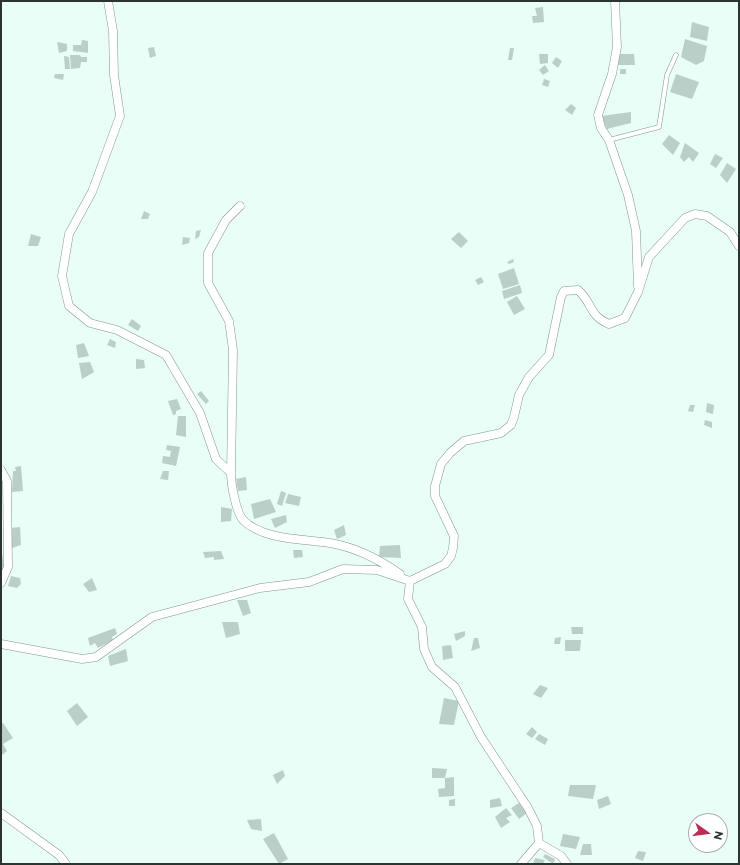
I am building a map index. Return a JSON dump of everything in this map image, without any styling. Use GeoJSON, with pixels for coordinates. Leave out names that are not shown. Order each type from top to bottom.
{"type":"FeatureCollection","features":[{"type":"Feature","properties":{"kind":"street"},"geometry":{"type":"LineString","coordinates":[[108,1],[113,32],[114,74],[120,116],[92,192],[69,234],[62,276],[69,306],[90,322],[117,330],[166,355],[200,414],[216,459],[231,473]]}},
{"type":"Feature","properties":{"kind":"street"},"geometry":{"type":"LineString","coordinates":[[615,1],[617,47],[612,74],[598,115],[601,128],[609,140],[628,195],[636,232],[638,292]]}},
{"type":"Feature","properties":{"kind":"street"},"geometry":{"type":"LineString","coordinates":[[240,206],[226,220],[208,253],[208,283],[229,321],[233,350],[231,473],[232,487],[242,519],[253,527],[291,540],[331,543],[360,552],[410,581]]}},
{"type":"Feature","properties":{"kind":"street"},"geometry":{"type":"LineString","coordinates":[[1,644],[82,659],[96,657],[152,617],[260,588],[310,582],[343,569],[377,570],[410,581],[445,564],[451,556],[454,536],[435,496],[437,474],[441,464],[450,453],[464,441],[501,433],[511,425],[519,395],[530,377],[549,355],[560,297],[564,291],[578,290],[584,296],[593,313],[599,320],[610,324],[625,318],[638,292],[649,257],[685,218],[695,214],[707,216],[730,232],[739,246]]}},
{"type":"Feature","properties":{"kind":"street"},"geometry":{"type":"LineString","coordinates":[[1,470],[7,481],[8,567],[1,583]]}},
{"type":"Feature","properties":{"kind":"street"},"geometry":{"type":"LineString","coordinates":[[410,581],[408,599],[422,627],[424,649],[432,667],[455,687],[481,736],[528,808],[537,826],[539,843],[521,864]]}},
{"type":"Feature","properties":{"kind":"street"},"geometry":{"type":"LineString","coordinates":[[1,812],[59,855],[66,864]]}},
{"type":"Feature","properties":{"kind":"street"},"geometry":{"type":"LineString","coordinates":[[539,843],[561,856],[567,864]]}},
{"type":"Feature","properties":{"kind":"street"},"geometry":{"type":"LineString","coordinates":[[512,864],[528,856]]}},
{"type":"Feature","properties":{"kind":"lane"},"geometry":{"type":"LineString","coordinates":[[609,140],[659,127],[667,75],[676,55]]}},
{"type":"Feature","properties":{"kind":"building"},"geometry":{"type":"Polygon","coordinates":[[[543,7],[544,22],[533,23],[532,16],[537,16],[535,8],[543,7]]]}},
{"type":"Feature","properties":{"kind":"building"},"geometry":{"type":"Polygon","coordinates":[[[692,22],[709,27],[707,41],[690,37],[692,22]]]}},
{"type":"Feature","properties":{"kind":"building"},"geometry":{"type":"Polygon","coordinates":[[[685,39],[707,46],[704,61],[696,65],[681,57],[685,39]]]}},
{"type":"Feature","properties":{"kind":"building"},"geometry":{"type":"Polygon","coordinates":[[[82,40],[88,41],[88,53],[73,51],[73,45],[81,45],[82,40]]]}},
{"type":"Feature","properties":{"kind":"building"},"geometry":{"type":"Polygon","coordinates":[[[57,42],[67,44],[67,51],[59,53],[57,42]]]}},
{"type":"Feature","properties":{"kind":"building"},"geometry":{"type":"Polygon","coordinates":[[[154,47],[156,56],[150,58],[148,48],[154,47]]]}},
{"type":"Feature","properties":{"kind":"building"},"geometry":{"type":"Polygon","coordinates":[[[510,48],[514,48],[512,60],[508,60],[510,48]]]}},
{"type":"Feature","properties":{"kind":"building"},"geometry":{"type":"Polygon","coordinates":[[[539,54],[548,54],[548,63],[540,64],[539,54]]]}},
{"type":"Feature","properties":{"kind":"building"},"geometry":{"type":"Polygon","coordinates":[[[619,54],[634,54],[635,65],[618,65],[619,54]]]}},
{"type":"Feature","properties":{"kind":"building"},"geometry":{"type":"Polygon","coordinates":[[[70,55],[87,57],[87,62],[81,62],[80,68],[71,69],[70,55]]]}},
{"type":"Feature","properties":{"kind":"building"},"geometry":{"type":"Polygon","coordinates":[[[64,56],[69,57],[70,69],[65,69],[64,56]]]}},
{"type":"Feature","properties":{"kind":"building"},"geometry":{"type":"Polygon","coordinates":[[[556,57],[562,61],[558,68],[552,63],[556,57]]]}},
{"type":"Feature","properties":{"kind":"building"},"geometry":{"type":"Polygon","coordinates":[[[545,65],[549,71],[543,75],[539,70],[545,65]]]}},
{"type":"Feature","properties":{"kind":"building"},"geometry":{"type":"Polygon","coordinates":[[[620,69],[626,69],[626,74],[620,74],[620,69]]]}},
{"type":"Feature","properties":{"kind":"building"},"geometry":{"type":"Polygon","coordinates":[[[55,74],[64,74],[63,80],[54,78],[55,74]]]}},
{"type":"Feature","properties":{"kind":"building"},"geometry":{"type":"Polygon","coordinates":[[[676,74],[699,82],[692,99],[670,92],[676,74]]]}},
{"type":"Feature","properties":{"kind":"building"},"geometry":{"type":"Polygon","coordinates":[[[544,79],[550,81],[548,87],[542,85],[544,79]]]}},
{"type":"Feature","properties":{"kind":"building"},"geometry":{"type":"Polygon","coordinates":[[[571,104],[576,108],[572,115],[565,110],[571,104]]]}},
{"type":"Feature","properties":{"kind":"building"},"geometry":{"type":"Polygon","coordinates":[[[631,112],[631,123],[607,129],[601,116],[631,112]]]}},
{"type":"Feature","properties":{"kind":"building"},"geometry":{"type":"Polygon","coordinates":[[[669,135],[680,143],[673,155],[662,144],[669,135]]]}},
{"type":"Feature","properties":{"kind":"building"},"geometry":{"type":"Polygon","coordinates":[[[685,143],[699,153],[693,162],[689,157],[684,162],[680,157],[685,143]]]}},
{"type":"Feature","properties":{"kind":"building"},"geometry":{"type":"Polygon","coordinates":[[[715,154],[723,158],[716,168],[710,164],[715,154]]]}},
{"type":"Feature","properties":{"kind":"building"},"geometry":{"type":"Polygon","coordinates":[[[727,163],[736,169],[727,183],[720,175],[727,163]]]}},
{"type":"Feature","properties":{"kind":"building"},"geometry":{"type":"Polygon","coordinates":[[[144,211],[150,214],[148,219],[141,219],[144,211]]]}},
{"type":"Feature","properties":{"kind":"building"},"geometry":{"type":"Polygon","coordinates":[[[201,230],[199,237],[195,239],[196,231],[201,230]]]}},
{"type":"Feature","properties":{"kind":"building"},"geometry":{"type":"Polygon","coordinates":[[[459,232],[468,241],[461,248],[451,239],[459,232]]]}},
{"type":"Feature","properties":{"kind":"building"},"geometry":{"type":"Polygon","coordinates":[[[31,234],[41,237],[38,246],[28,246],[31,234]]]}},
{"type":"Feature","properties":{"kind":"building"},"geometry":{"type":"Polygon","coordinates":[[[183,237],[190,238],[189,243],[182,245],[183,237]]]}},
{"type":"Feature","properties":{"kind":"building"},"geometry":{"type":"Polygon","coordinates":[[[513,259],[514,262],[509,264],[507,262],[513,259]]]}},
{"type":"Feature","properties":{"kind":"building"},"geometry":{"type":"Polygon","coordinates":[[[514,268],[519,284],[503,289],[498,274],[514,268]]]}},
{"type":"Feature","properties":{"kind":"building"},"geometry":{"type":"Polygon","coordinates":[[[481,277],[484,282],[478,285],[475,280],[481,277]]]}},
{"type":"Feature","properties":{"kind":"building"},"geometry":{"type":"Polygon","coordinates":[[[520,285],[522,293],[504,299],[502,291],[520,285]]]}},
{"type":"Feature","properties":{"kind":"building"},"geometry":{"type":"Polygon","coordinates":[[[517,296],[525,309],[514,315],[507,302],[517,296]]]}},
{"type":"Feature","properties":{"kind":"building"},"geometry":{"type":"Polygon","coordinates":[[[132,319],[141,326],[138,331],[128,325],[132,319]]]}},
{"type":"Feature","properties":{"kind":"building"},"geometry":{"type":"Polygon","coordinates":[[[110,339],[116,342],[115,348],[107,345],[110,339]]]}},
{"type":"Feature","properties":{"kind":"building"},"geometry":{"type":"Polygon","coordinates":[[[84,343],[89,356],[78,358],[76,345],[84,343]]]}},
{"type":"Feature","properties":{"kind":"building"},"geometry":{"type":"Polygon","coordinates":[[[136,359],[144,360],[145,368],[136,369],[136,359]]]}},
{"type":"Feature","properties":{"kind":"building"},"geometry":{"type":"Polygon","coordinates":[[[90,362],[94,372],[82,379],[79,363],[90,362]]]}},
{"type":"Feature","properties":{"kind":"building"},"geometry":{"type":"Polygon","coordinates":[[[201,391],[209,401],[206,404],[197,394],[201,391]]]}},
{"type":"Feature","properties":{"kind":"building"},"geometry":{"type":"Polygon","coordinates":[[[177,399],[181,409],[176,411],[176,414],[173,415],[168,401],[177,399]]]}},
{"type":"Feature","properties":{"kind":"building"},"geometry":{"type":"Polygon","coordinates":[[[707,403],[714,405],[713,414],[706,412],[707,403]]]}},
{"type":"Feature","properties":{"kind":"building"},"geometry":{"type":"Polygon","coordinates":[[[690,405],[695,405],[693,412],[688,411],[690,405]]]}},
{"type":"Feature","properties":{"kind":"building"},"geometry":{"type":"Polygon","coordinates":[[[178,416],[186,416],[186,437],[176,435],[178,416]]]}},
{"type":"Feature","properties":{"kind":"building"},"geometry":{"type":"Polygon","coordinates":[[[705,420],[712,422],[712,428],[704,425],[705,420]]]}},
{"type":"Feature","properties":{"kind":"building"},"geometry":{"type":"Polygon","coordinates":[[[167,445],[180,447],[176,466],[162,463],[163,456],[170,457],[171,451],[166,450],[167,445]]]}},
{"type":"Feature","properties":{"kind":"building"},"geometry":{"type":"Polygon","coordinates":[[[21,466],[23,491],[12,492],[13,471],[16,471],[15,467],[21,466]]]}},
{"type":"Feature","properties":{"kind":"building"},"geometry":{"type":"Polygon","coordinates":[[[163,471],[169,471],[168,480],[160,479],[163,471]]]}},
{"type":"Feature","properties":{"kind":"building"},"geometry":{"type":"Polygon","coordinates":[[[246,477],[247,490],[238,491],[236,479],[246,477]]]}},
{"type":"Feature","properties":{"kind":"building"},"geometry":{"type":"Polygon","coordinates":[[[281,491],[286,493],[282,506],[277,504],[281,491]]]}},
{"type":"Feature","properties":{"kind":"building"},"geometry":{"type":"Polygon","coordinates":[[[288,494],[301,497],[299,506],[285,503],[288,494]]]}},
{"type":"Feature","properties":{"kind":"building"},"geometry":{"type":"Polygon","coordinates":[[[270,499],[276,512],[254,519],[251,504],[270,499]]]}},
{"type":"Feature","properties":{"kind":"building"},"geometry":{"type":"Polygon","coordinates":[[[221,507],[232,509],[231,521],[221,522],[221,507]]]}},
{"type":"Feature","properties":{"kind":"building"},"geometry":{"type":"Polygon","coordinates":[[[286,515],[287,522],[275,528],[271,519],[286,515]]]}},
{"type":"Feature","properties":{"kind":"building"},"geometry":{"type":"Polygon","coordinates":[[[344,525],[346,535],[337,539],[334,530],[344,525]]]}},
{"type":"Feature","properties":{"kind":"building"},"geometry":{"type":"Polygon","coordinates":[[[20,527],[21,545],[12,548],[10,528],[20,527]]]}},
{"type":"Feature","properties":{"kind":"building"},"geometry":{"type":"Polygon","coordinates":[[[400,545],[401,558],[379,557],[380,546],[400,545]]]}},
{"type":"Feature","properties":{"kind":"building"},"geometry":{"type":"Polygon","coordinates":[[[293,550],[302,550],[303,557],[294,558],[293,550]]]}},
{"type":"Feature","properties":{"kind":"building"},"geometry":{"type":"Polygon","coordinates":[[[221,551],[224,559],[214,560],[214,557],[205,558],[203,552],[221,551]]]}},
{"type":"Feature","properties":{"kind":"building"},"geometry":{"type":"Polygon","coordinates":[[[2,554],[5,570],[1,571],[1,555],[2,554]]]}},
{"type":"Feature","properties":{"kind":"building"},"geometry":{"type":"Polygon","coordinates":[[[11,576],[20,578],[21,584],[17,588],[8,586],[11,576]]]}},
{"type":"Feature","properties":{"kind":"building"},"geometry":{"type":"Polygon","coordinates":[[[92,578],[97,590],[89,592],[83,584],[92,578]]]}},
{"type":"Feature","properties":{"kind":"building"},"geometry":{"type":"Polygon","coordinates":[[[237,600],[247,600],[251,613],[243,616],[237,600]]]}},
{"type":"Feature","properties":{"kind":"building"},"geometry":{"type":"Polygon","coordinates":[[[222,622],[238,622],[240,634],[226,638],[222,622]]]}},
{"type":"Feature","properties":{"kind":"building"},"geometry":{"type":"Polygon","coordinates":[[[571,627],[583,627],[583,634],[572,634],[571,627]]]}},
{"type":"Feature","properties":{"kind":"building"},"geometry":{"type":"Polygon","coordinates":[[[115,628],[117,634],[112,637],[113,640],[98,648],[95,643],[90,646],[88,638],[115,628]]]}},
{"type":"Feature","properties":{"kind":"building"},"geometry":{"type":"Polygon","coordinates":[[[465,631],[465,636],[456,641],[454,634],[465,631]]]}},
{"type":"Feature","properties":{"kind":"building"},"geometry":{"type":"Polygon","coordinates":[[[561,637],[560,644],[554,644],[555,638],[561,637]]]}},
{"type":"Feature","properties":{"kind":"building"},"geometry":{"type":"Polygon","coordinates":[[[474,638],[478,638],[480,648],[471,651],[474,638]]]}},
{"type":"Feature","properties":{"kind":"building"},"geometry":{"type":"Polygon","coordinates":[[[565,640],[581,640],[580,651],[565,651],[565,640]]]}},
{"type":"Feature","properties":{"kind":"building"},"geometry":{"type":"Polygon","coordinates":[[[451,645],[453,658],[443,660],[442,646],[451,645]]]}},
{"type":"Feature","properties":{"kind":"building"},"geometry":{"type":"Polygon","coordinates":[[[126,649],[128,661],[110,666],[108,656],[126,649]]]}},
{"type":"Feature","properties":{"kind":"building"},"geometry":{"type":"Polygon","coordinates":[[[540,685],[548,688],[541,698],[533,694],[540,685]]]}},
{"type":"Feature","properties":{"kind":"building"},"geometry":{"type":"Polygon","coordinates":[[[444,698],[459,701],[454,725],[439,724],[444,698]]]}},
{"type":"Feature","properties":{"kind":"building"},"geometry":{"type":"Polygon","coordinates":[[[77,703],[88,717],[77,726],[67,711],[77,703]]]}},
{"type":"Feature","properties":{"kind":"building"},"geometry":{"type":"Polygon","coordinates":[[[3,723],[13,738],[3,744],[7,751],[1,756],[1,724],[3,723]]]}},
{"type":"Feature","properties":{"kind":"building"},"geometry":{"type":"Polygon","coordinates":[[[532,727],[537,732],[532,738],[526,734],[532,727]]]}},
{"type":"Feature","properties":{"kind":"building"},"geometry":{"type":"Polygon","coordinates":[[[539,734],[548,739],[545,745],[535,739],[539,734]]]}},
{"type":"Feature","properties":{"kind":"building"},"geometry":{"type":"Polygon","coordinates":[[[432,768],[447,769],[445,778],[432,778],[432,768]]]}},
{"type":"Feature","properties":{"kind":"building"},"geometry":{"type":"Polygon","coordinates":[[[283,770],[285,776],[277,784],[273,775],[283,770]]]}},
{"type":"Feature","properties":{"kind":"building"},"geometry":{"type":"Polygon","coordinates":[[[454,777],[454,796],[439,797],[438,789],[445,788],[445,778],[454,777]]]}},
{"type":"Feature","properties":{"kind":"building"},"geometry":{"type":"Polygon","coordinates":[[[570,785],[596,785],[593,799],[568,796],[570,785]]]}},
{"type":"Feature","properties":{"kind":"building"},"geometry":{"type":"Polygon","coordinates":[[[608,796],[611,804],[599,809],[597,800],[608,796]]]}},
{"type":"Feature","properties":{"kind":"building"},"geometry":{"type":"Polygon","coordinates":[[[500,798],[502,806],[490,808],[490,800],[500,798]]]}},
{"type":"Feature","properties":{"kind":"building"},"geometry":{"type":"Polygon","coordinates":[[[455,799],[455,806],[449,806],[449,800],[455,799]]]}},
{"type":"Feature","properties":{"kind":"building"},"geometry":{"type":"Polygon","coordinates":[[[519,803],[527,813],[519,819],[511,808],[519,803]]]}},
{"type":"Feature","properties":{"kind":"building"},"geometry":{"type":"Polygon","coordinates":[[[506,808],[512,815],[506,818],[510,822],[501,828],[495,817],[506,808]]]}},
{"type":"Feature","properties":{"kind":"building"},"geometry":{"type":"Polygon","coordinates":[[[261,819],[262,831],[251,829],[247,820],[261,819]]]}},
{"type":"Feature","properties":{"kind":"building"},"geometry":{"type":"Polygon","coordinates":[[[274,833],[288,859],[279,864],[263,839],[274,833]]]}},
{"type":"Feature","properties":{"kind":"building"},"geometry":{"type":"Polygon","coordinates":[[[563,834],[580,837],[576,849],[560,846],[563,834]]]}},
{"type":"Feature","properties":{"kind":"building"},"geometry":{"type":"Polygon","coordinates":[[[583,844],[591,844],[592,855],[580,855],[583,844]]]}},
{"type":"Feature","properties":{"kind":"building"},"geometry":{"type":"Polygon","coordinates":[[[638,851],[646,852],[643,861],[635,858],[638,851]]]}},
{"type":"Feature","properties":{"kind":"building"},"geometry":{"type":"Polygon","coordinates":[[[545,854],[555,859],[553,864],[543,857],[545,854]]]}},
{"type":"Feature","properties":{"kind":"building"},"geometry":{"type":"Polygon","coordinates":[[[535,858],[545,860],[543,864],[533,864],[535,858]]]}}]}
